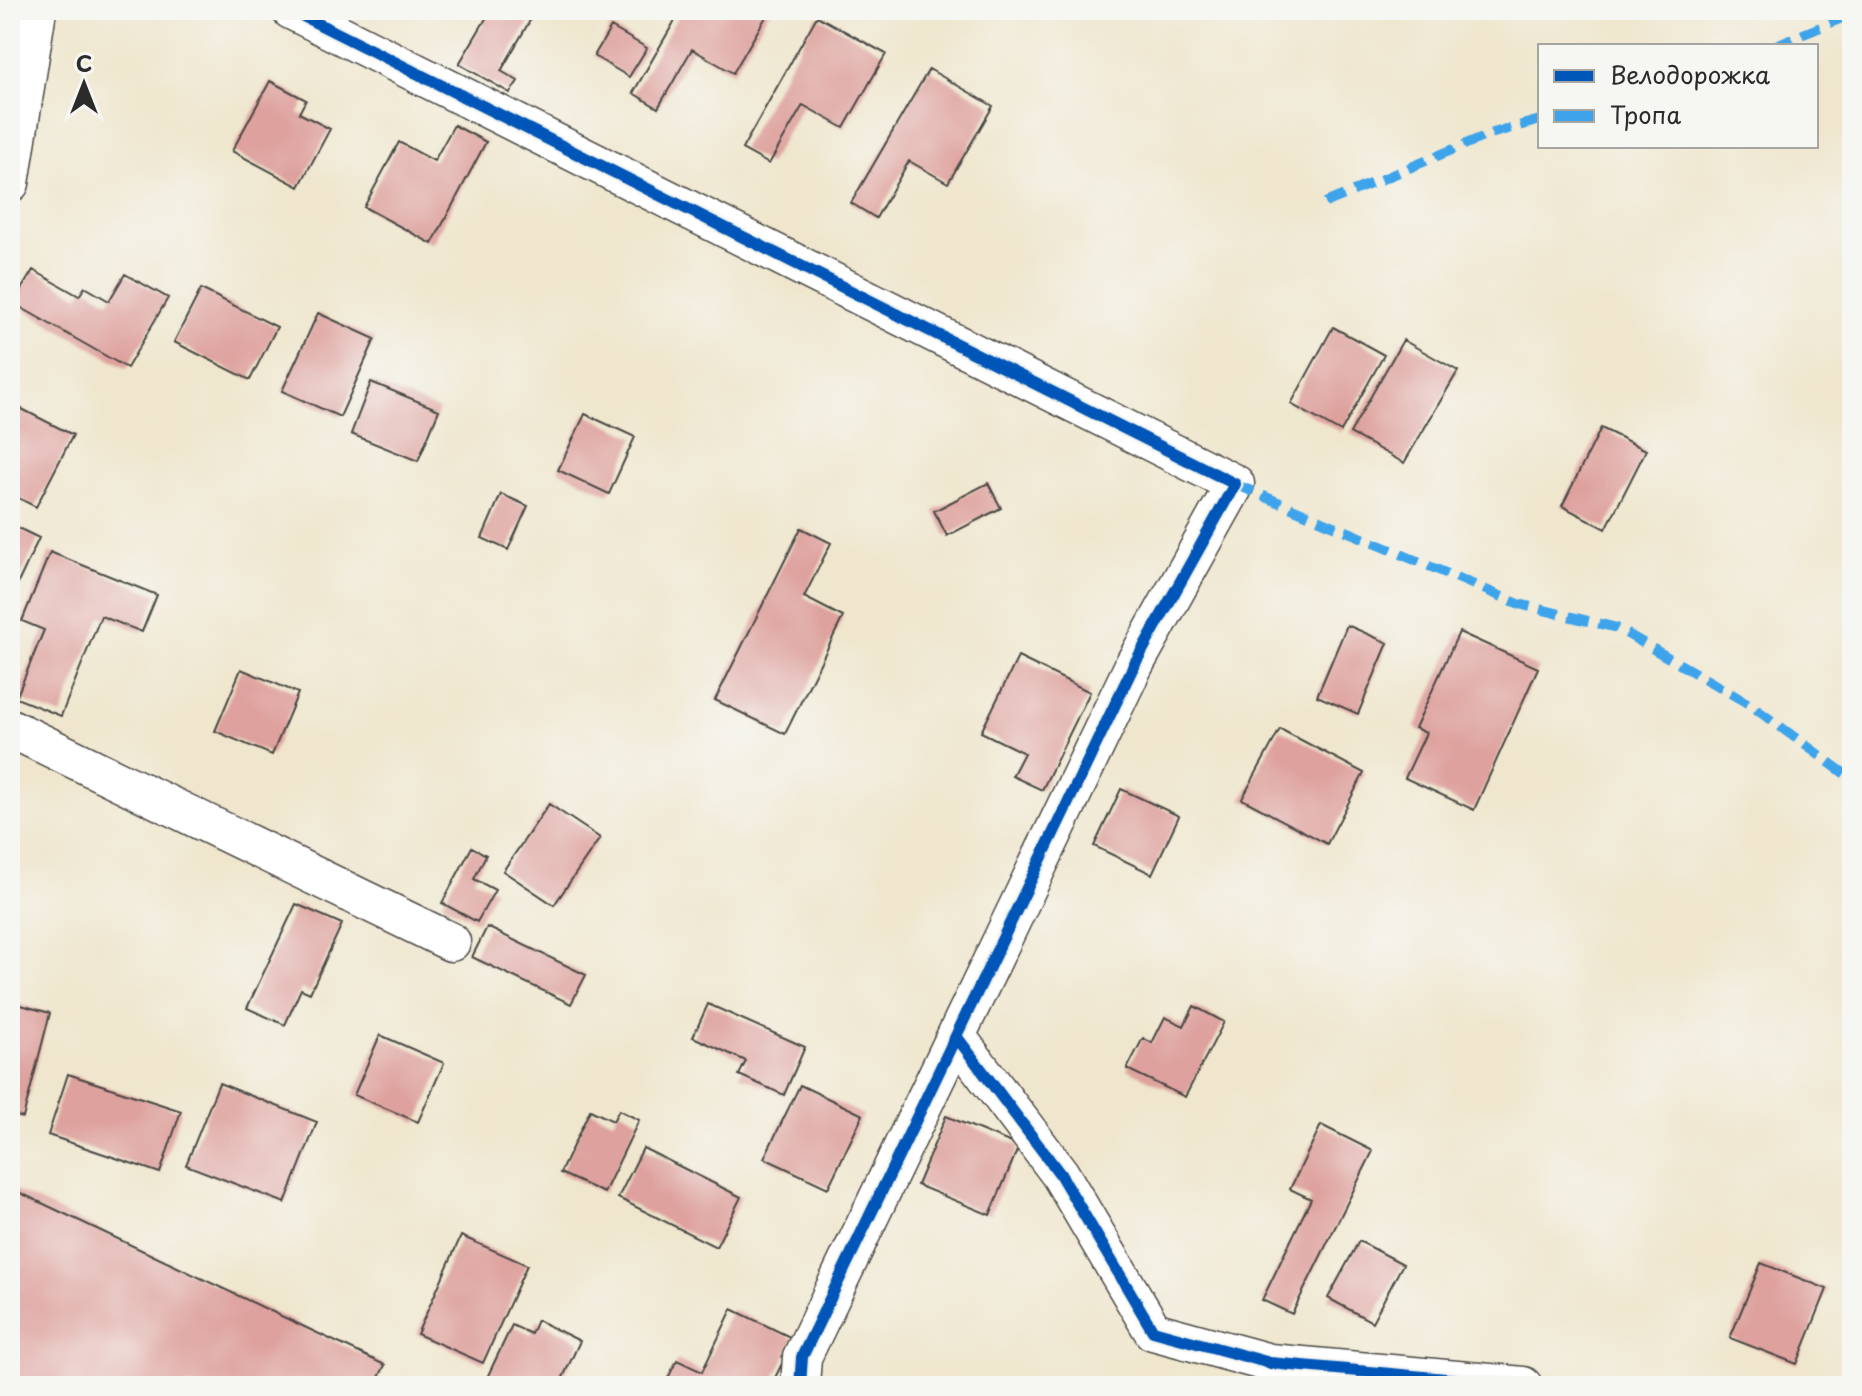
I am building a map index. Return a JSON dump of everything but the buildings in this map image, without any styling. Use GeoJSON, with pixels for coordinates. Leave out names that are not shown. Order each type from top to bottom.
{"type":"FeatureCollection","features":[{"type":"Feature","properties":{"kind":"street"},"geometry":{"type":"LineString","coordinates":[[10,183],[37,10]]}},
{"type":"Feature","properties":{"kind":"street"},"geometry":{"type":"LineString","coordinates":[[291,10],[1235,484],[1134,665],[802,1357],[800,1386]]}},
{"type":"Feature","properties":{"kind":"street"},"geometry":{"type":"LineString","coordinates":[[10,728],[451,942]]}},
{"type":"Feature","properties":{"kind":"street"},"geometry":{"type":"LineString","coordinates":[[956,1036],[1060,1174],[1153,1331],[1270,1363],[1523,1386]]}},
{"type":"Feature","properties":{"kind":"marked path"},"geometry":{"type":"LineString","coordinates":[[1779,44],[1852,14]]}},
{"type":"Feature","properties":{"kind":"marked path"},"geometry":{"type":"LineString","coordinates":[[1325,203],[1490,134],[1538,121]]}},
{"type":"Feature","properties":{"kind":"marked path"},"geometry":{"type":"LineString","coordinates":[[1235,484],[1519,604],[1617,628],[1749,704],[1852,779]]}},
{"type":"Feature","properties":{"kind":"cycle path"},"geometry":{"type":"LineString","coordinates":[[291,10],[1235,484],[1134,665],[802,1357],[800,1386]]}},
{"type":"Feature","properties":{"kind":"cycle path"},"geometry":{"type":"LineString","coordinates":[[956,1036],[1060,1174],[1153,1331],[1270,1363],[1523,1386]]}}]}
